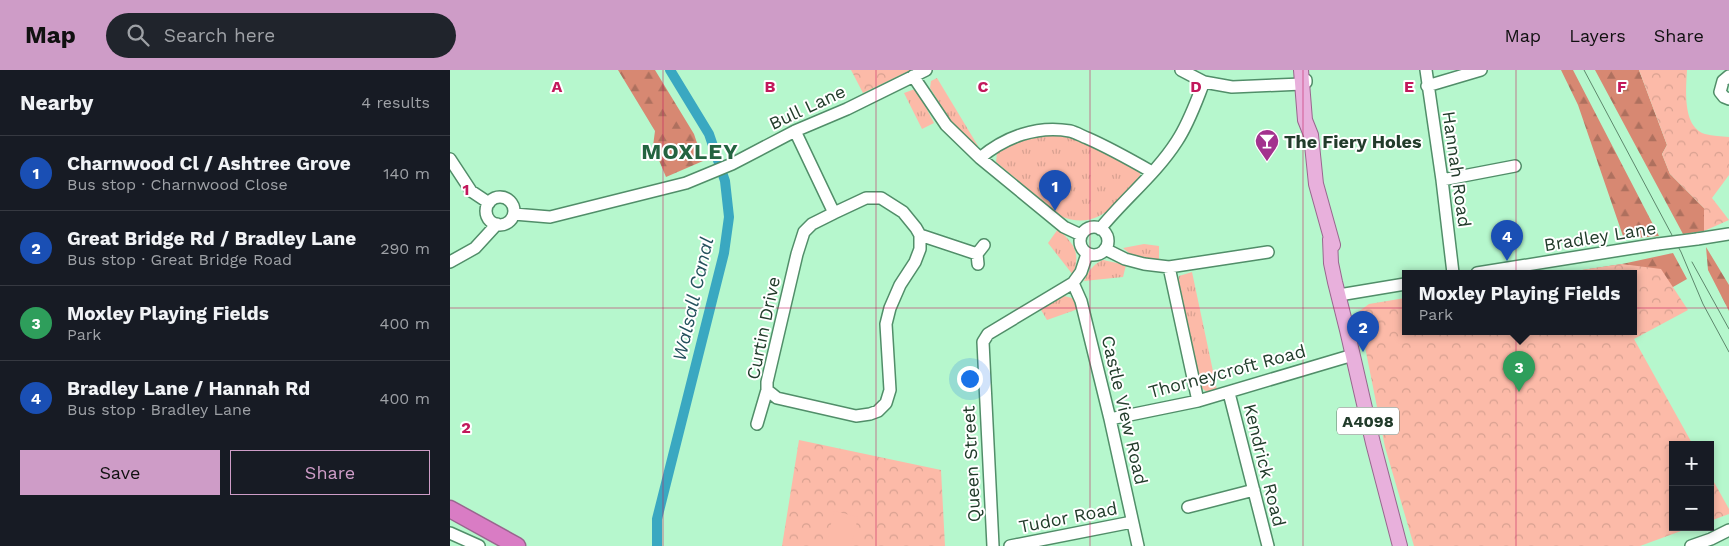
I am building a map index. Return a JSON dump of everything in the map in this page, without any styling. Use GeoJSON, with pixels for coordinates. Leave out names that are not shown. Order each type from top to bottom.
{"type":"FeatureCollection","features":[{"type":"Feature","properties":{"kind":"highway"},"geometry":{"type":"LineString","coordinates":[[450,508],[517,546]]}},
{"type":"Feature","properties":{"kind":"highway"},"geometry":{"type":"LineString","coordinates":[[450,520],[496,546]]}},
{"type":"Feature","properties":{"kind":"main road","name":"A4098"},"geometry":{"type":"LineString","coordinates":[[1310,70],[1314,122],[1311,135]]}},
{"type":"Feature","properties":{"kind":"main road","name":"A4098"},"geometry":{"type":"LineString","coordinates":[[1301,77],[1305,120],[1311,135],[1316,184],[1330,239],[1331,263],[1373,443],[1400,546]]}},
{"type":"Feature","properties":{"kind":"street","name":"Bull Lane"},"geometry":{"type":"LineString","coordinates":[[514,214],[550,217],[686,183],[732,164],[795,131],[846,109],[926,70]]}},
{"type":"Feature","properties":{"kind":"street"},"geometry":{"type":"LineString","coordinates":[[1181,70],[1204,82],[1232,87],[1301,77]]}},
{"type":"Feature","properties":{"kind":"street"},"geometry":{"type":"LineString","coordinates":[[1301,77],[1306,82],[1306,70]]}},
{"type":"Feature","properties":{"kind":"street","name":"Hannah Road"},"geometry":{"type":"LineString","coordinates":[[1426,70],[1453,270]]}},
{"type":"Feature","properties":{"kind":"street"},"geometry":{"type":"LineString","coordinates":[[1427,86],[1481,70]]}},
{"type":"Feature","properties":{"kind":"street"},"geometry":{"type":"LineString","coordinates":[[914,76],[946,125],[980,158],[1064,227],[1081,235]]}},
{"type":"Feature","properties":{"kind":"street"},"geometry":{"type":"LineString","coordinates":[[1729,76],[1723,81],[1720,92],[1729,99]]}},
{"type":"Feature","properties":{"kind":"street"},"geometry":{"type":"LineString","coordinates":[[1301,77],[1312,94]]}},
{"type":"Feature","properties":{"kind":"street"},"geometry":{"type":"LineString","coordinates":[[1100,229],[1177,142],[1193,111],[1204,82]]}},
{"type":"Feature","properties":{"kind":"street"},"geometry":{"type":"LineString","coordinates":[[980,158],[994,146],[1021,134],[1045,130],[1070,131],[1110,148],[1152,172]]}},
{"type":"Feature","properties":{"kind":"street"},"geometry":{"type":"LineString","coordinates":[[795,131],[834,213]]}},
{"type":"Feature","properties":{"kind":"street"},"geometry":{"type":"LineString","coordinates":[[450,159],[470,191],[489,203]]}},
{"type":"Feature","properties":{"kind":"street"},"geometry":{"type":"LineString","coordinates":[[1442,180],[1515,166]]}},
{"type":"Feature","properties":{"kind":"street"},"geometry":{"type":"LineString","coordinates":[[497,198],[506,198],[512,204],[514,214],[510,221],[502,224],[493,222],[487,216],[486,211],[489,203],[497,198]]}},
{"type":"Feature","properties":{"kind":"street","name":"Curtin Drive"},"geometry":{"type":"LineString","coordinates":[[866,198],[880,198],[903,212],[920,235],[920,249],[915,262],[900,285],[890,308],[886,324],[890,390],[886,403],[878,411],[870,414],[856,416],[777,398],[767,390],[771,364],[804,232],[812,224],[834,213],[866,198]]}},
{"type":"Feature","properties":{"kind":"street"},"geometry":{"type":"LineString","coordinates":[[450,262],[475,248],[497,224]]}},
{"type":"Feature","properties":{"kind":"street"},"geometry":{"type":"LineString","coordinates":[[1091,227],[1100,229],[1108,240],[1105,249],[1098,255],[1087,254],[1080,246],[1081,235],[1086,229],[1091,227]]}},
{"type":"Feature","properties":{"kind":"street","name":"Bradley Lane"},"geometry":{"type":"LineString","coordinates":[[1496,270],[1729,234]]}},
{"type":"Feature","properties":{"kind":"street"},"geometry":{"type":"LineString","coordinates":[[920,235],[980,254]]}},
{"type":"Feature","properties":{"kind":"street"},"geometry":{"type":"LineString","coordinates":[[1105,249],[1126,259],[1144,264],[1169,267],[1268,252]]}},
{"type":"Feature","properties":{"kind":"street"},"geometry":{"type":"LineString","coordinates":[[1073,283],[1081,272],[1087,254]]}},
{"type":"Feature","properties":{"kind":"street"},"geometry":{"type":"LineString","coordinates":[[1169,267],[1198,401]]}},
{"type":"Feature","properties":{"kind":"street","name":"Castle View Road"},"geometry":{"type":"LineString","coordinates":[[1073,283],[1081,301],[1110,419],[1138,546]]}},
{"type":"Feature","properties":{"kind":"street","name":"Queen Street"},"geometry":{"type":"LineString","coordinates":[[992,546],[983,342],[988,334],[1073,283]]}},
{"type":"Feature","properties":{"kind":"street"},"geometry":{"type":"LineString","coordinates":[[1339,295],[1402,284]]}},
{"type":"Feature","properties":{"kind":"street","name":"Thorneycroft Road"},"geometry":{"type":"LineString","coordinates":[[1110,419],[1229,393],[1353,355]]}},
{"type":"Feature","properties":{"kind":"street"},"geometry":{"type":"LineString","coordinates":[[757,424],[767,390]]}},
{"type":"Feature","properties":{"kind":"street","name":"Kendrick Road"},"geometry":{"type":"LineString","coordinates":[[1229,393],[1268,546]]}},
{"type":"Feature","properties":{"kind":"street"},"geometry":{"type":"LineString","coordinates":[[1188,507],[1254,490]]}},
{"type":"Feature","properties":{"kind":"street","name":"Tudor Road"},"geometry":{"type":"LineString","coordinates":[[1010,546],[1047,542],[1132,522]]}},
{"type":"Feature","properties":{"kind":"street"},"geometry":{"type":"LineString","coordinates":[[1691,546],[1729,530]]}},
{"type":"Feature","properties":{"kind":"street"},"geometry":{"type":"LineString","coordinates":[[450,534],[479,546]]}},
{"type":"Feature","properties":{"kind":"green space"},"geometry":{"type":"Polygon","coordinates":[[[618,70],[655,70],[694,134],[703,161],[666,177],[653,146],[655,131],[618,70]]]}},
{"type":"Feature","properties":{"kind":"green space"},"geometry":{"type":"Polygon","coordinates":[[[851,70],[911,70],[863,93],[851,70]]]}},
{"type":"Feature","properties":{"kind":"green space"},"geometry":{"type":"Polygon","coordinates":[[[1561,70],[1573,70],[1659,236],[1624,239],[1578,105],[1561,70]]]}},
{"type":"Feature","properties":{"kind":"green space"},"geometry":{"type":"Polygon","coordinates":[[[1595,70],[1639,70],[1667,145],[1662,154],[1670,174],[1704,208],[1704,231],[1683,234],[1595,70]]]}},
{"type":"Feature","properties":{"kind":"green space"},"geometry":{"type":"Polygon","coordinates":[[[1639,70],[1687,70],[1686,97],[1692,124],[1705,134],[1729,137],[1729,175],[1712,198],[1729,220],[1704,231],[1704,208],[1670,174],[1662,154],[1667,145],[1639,70]]]}},
{"type":"Feature","properties":{"kind":"green space"},"geometry":{"type":"Polygon","coordinates":[[[937,78],[978,146],[974,146],[955,127],[930,88],[931,81],[937,78]]]}},
{"type":"Feature","properties":{"kind":"green space"},"geometry":{"type":"Polygon","coordinates":[[[915,89],[934,123],[922,129],[904,93],[915,89]]]}},
{"type":"Feature","properties":{"kind":"green space"},"geometry":{"type":"Polygon","coordinates":[[[1044,134],[1072,136],[1140,170],[1140,178],[1114,205],[1096,218],[1074,220],[1060,216],[996,162],[997,153],[1010,145],[1044,134]]]}},
{"type":"Feature","properties":{"kind":"green space"},"geometry":{"type":"Polygon","coordinates":[[[1058,229],[1072,244],[1076,254],[1073,275],[1048,243],[1058,229]]]}},
{"type":"Feature","properties":{"kind":"green space"},"geometry":{"type":"Polygon","coordinates":[[[1144,244],[1159,246],[1159,261],[1130,254],[1123,248],[1144,244]]]}},
{"type":"Feature","properties":{"kind":"green space"},"geometry":{"type":"Polygon","coordinates":[[[1706,247],[1729,285],[1729,311],[1708,270],[1706,247]]]}},
{"type":"Feature","properties":{"kind":"green space"},"geometry":{"type":"Polygon","coordinates":[[[1673,253],[1687,279],[1673,287],[1637,282],[1637,270],[1582,270],[1673,253]]]}},
{"type":"Feature","properties":{"kind":"green space"},"geometry":{"type":"Polygon","coordinates":[[[1103,260],[1126,265],[1123,277],[1084,281],[1092,268],[1103,260]]]}},
{"type":"Feature","properties":{"kind":"green space"},"geometry":{"type":"Polygon","coordinates":[[[1622,264],[1661,269],[1688,310],[1634,339],[1691,441],[1669,441],[1669,531],[1681,531],[1640,546],[1414,546],[1385,447],[1358,312],[1369,304],[1402,298],[1402,335],[1637,335],[1637,270],[1582,270],[1622,264]]]}},
{"type":"Feature","properties":{"kind":"green space"},"geometry":{"type":"Polygon","coordinates":[[[1192,272],[1217,390],[1207,392],[1199,386],[1178,282],[1179,276],[1192,272]]]}},
{"type":"Feature","properties":{"kind":"green space"},"geometry":{"type":"Polygon","coordinates":[[[1064,296],[1072,298],[1078,309],[1047,320],[1041,310],[1064,296]]]}},
{"type":"Feature","properties":{"kind":"green space"},"geometry":{"type":"Polygon","coordinates":[[[799,440],[941,470],[945,546],[782,546],[799,440]]]}},
{"type":"Feature","properties":{"kind":"green space"},"geometry":{"type":"Polygon","coordinates":[[[1714,482],[1729,509],[1729,514],[1714,520],[1714,482]]]}},
{"type":"Feature","properties":{"kind":"green space"},"geometry":{"type":"Polygon","coordinates":[[[834,511],[858,517],[851,546],[826,546],[834,511]]]}},
{"type":"Feature","properties":{"kind":"waterway","name":"Walsall Canal"},"geometry":{"type":"LineString","coordinates":[[657,546],[657,519],[724,253],[729,217],[725,181],[709,134],[670,70]]}},
{"type":"Feature","properties":{"kind":"tram line"},"geometry":{"type":"LineString","coordinates":[[1584,70],[1681,252],[1703,304],[1729,352]]}},
{"type":"Feature","properties":{"kind":"tram line"},"geometry":{"type":"LineString","coordinates":[[1692,262],[1729,329]]}},
{"type":"Feature","properties":{"kind":"place","name":"The Fiery Holes"},"geometry":{"type":"Point","coordinates":[1267,162]}},
{"type":"Feature","properties":{"kind":"place","name":"Charnwood Cl / Ashtree Grove"},"geometry":{"type":"Point","coordinates":[1055,211]}},
{"type":"Feature","properties":{"kind":"place","name":"Bradley Lane / Hannah Rd"},"geometry":{"type":"Point","coordinates":[1507,261]}},
{"type":"Feature","properties":{"kind":"place","name":"Great Bridge Rd / Bradley Lane"},"geometry":{"type":"Point","coordinates":[1363,352]}},
{"type":"Feature","properties":{"kind":"place","name":"Moxley Playing Fields"},"geometry":{"type":"Point","coordinates":[1519,392]}},
{"type":"Feature","properties":{"kind":"district","name":"MOXLEY"},"geometry":{"type":"Point","coordinates":[690,151]}}]}
